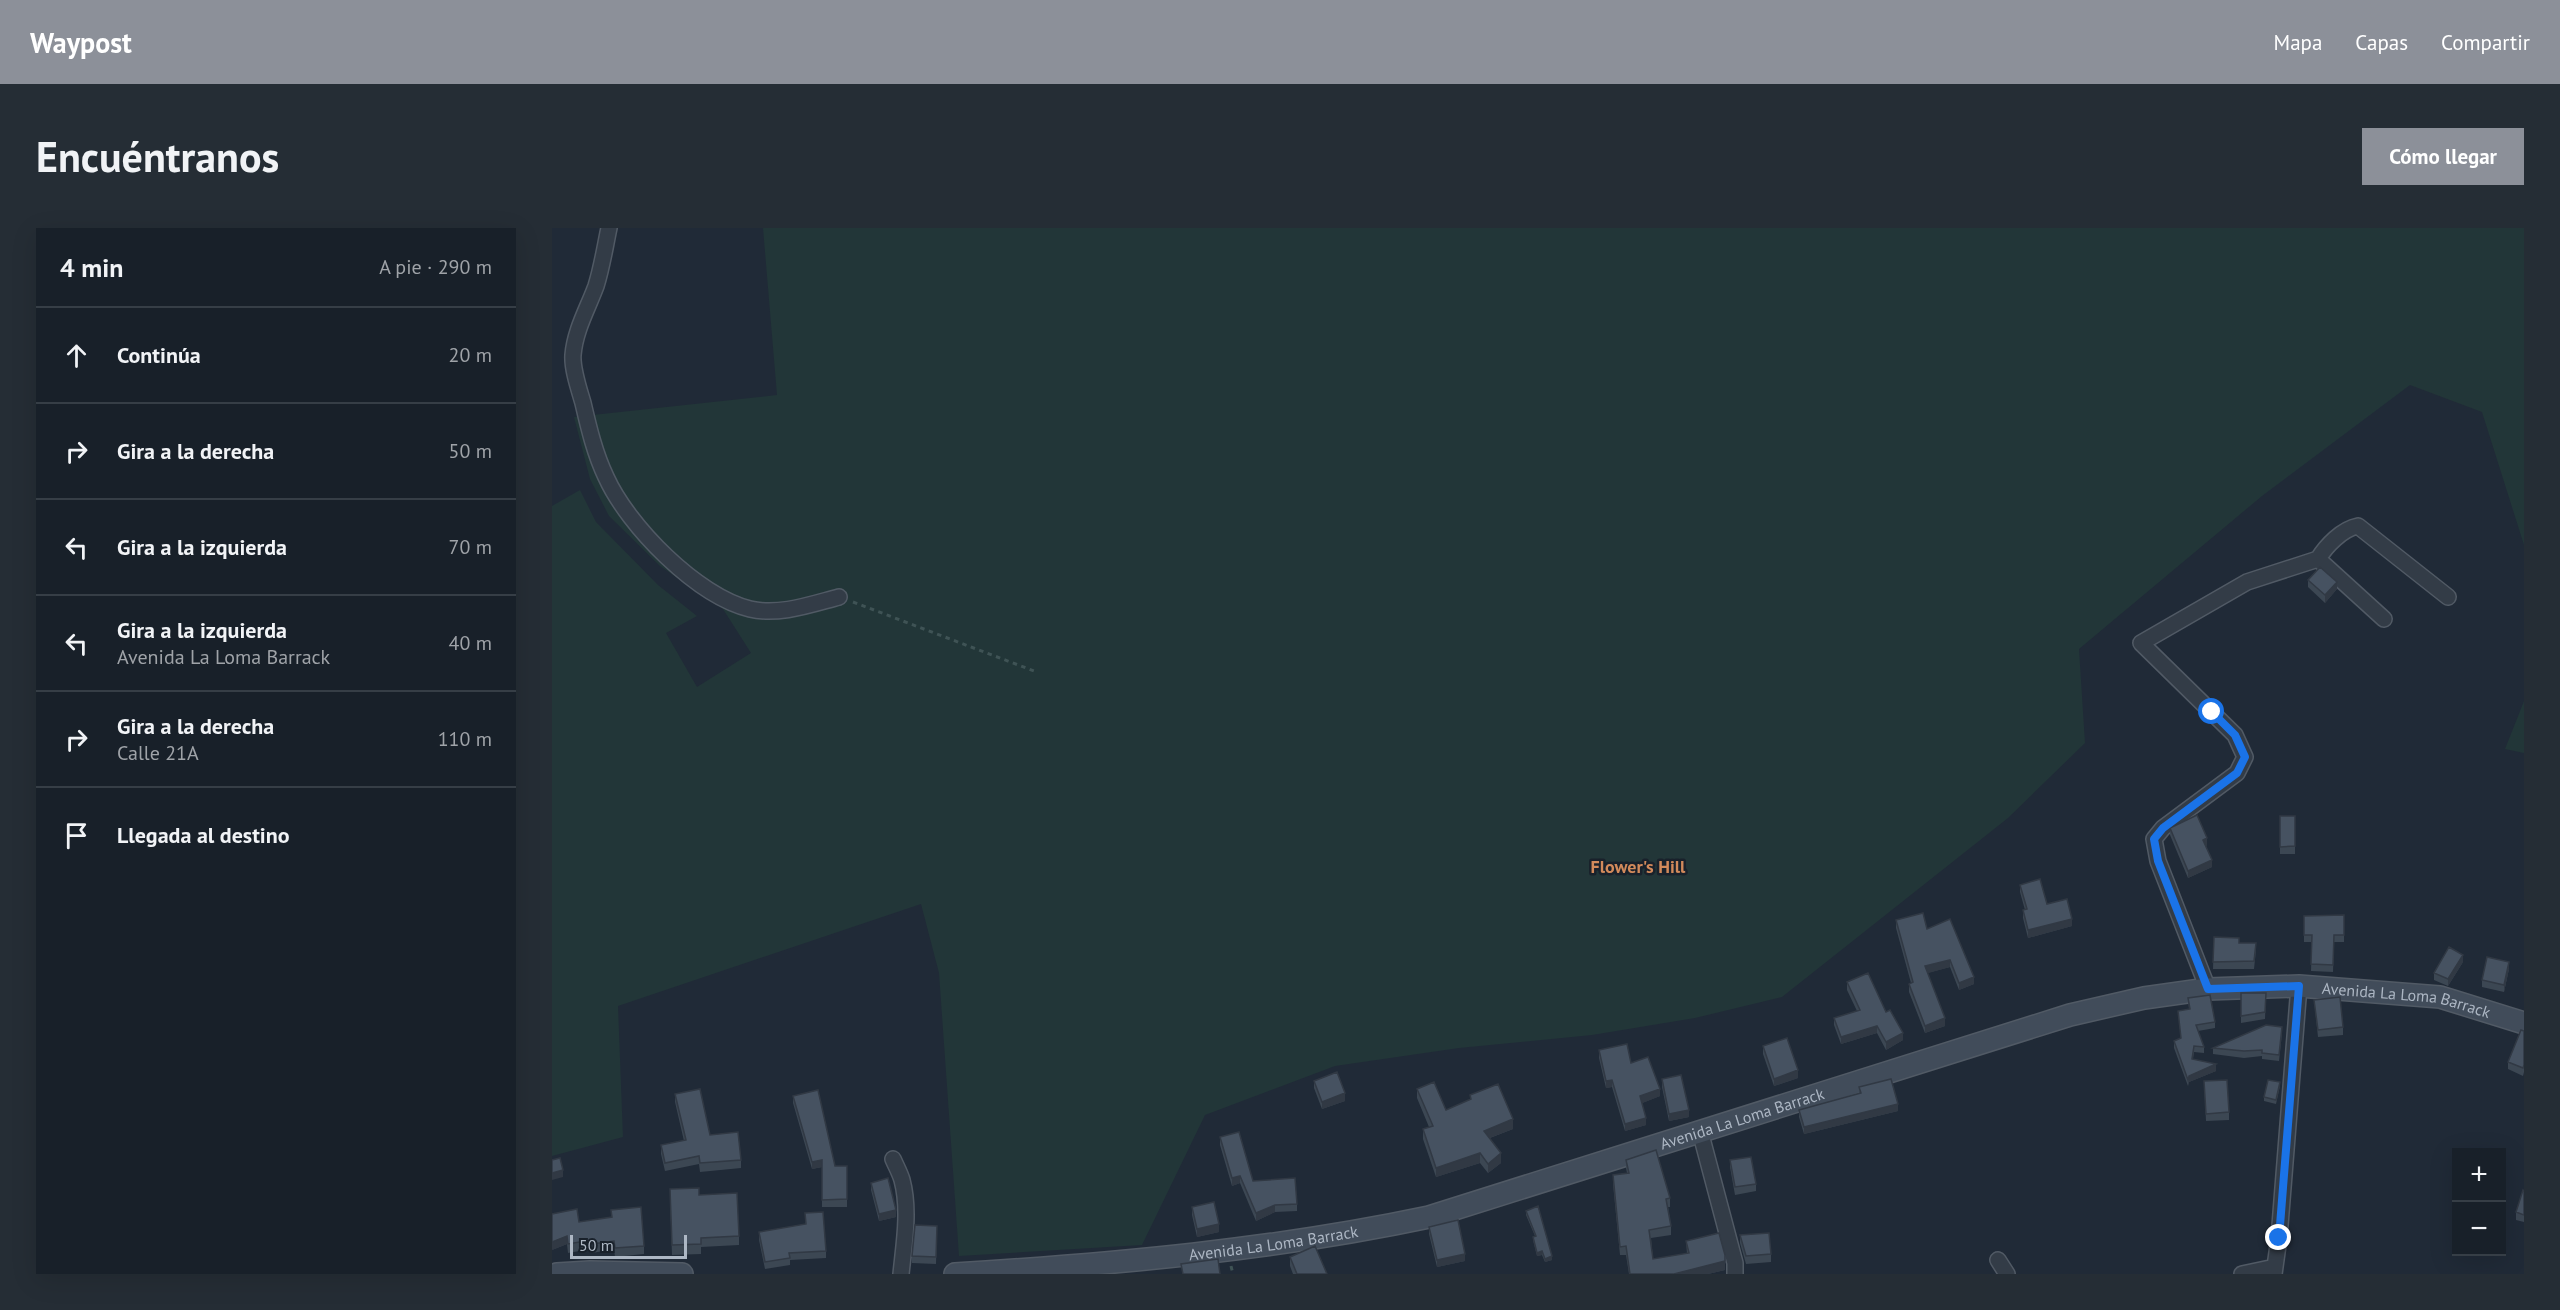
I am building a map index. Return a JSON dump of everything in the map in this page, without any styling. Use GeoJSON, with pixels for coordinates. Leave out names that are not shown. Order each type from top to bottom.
{"type":"FeatureCollection","features":[{"type":"Feature","properties":{"kind":"main road","name":"Avenida La Loma Barrack"},"geometry":{"type":"LineString","coordinates":[[955,1274],[1040,1271],[1227,1250],[1374,1228],[1429,1217],[2070,1015],[2144,998],[2208,989],[2299,986],[2440,997],[2524,1023]]}},
{"type":"Feature","properties":{"kind":"main road"},"geometry":{"type":"LineString","coordinates":[[557,1274],[590,1272],[682,1274]]}},
{"type":"Feature","properties":{"kind":"street"},"geometry":{"type":"LineString","coordinates":[[609,228],[596,286],[582,318],[573,356],[591,440],[606,478],[624,509],[680,570],[732,603],[751,610],[772,610],[796,608],[839,597]]}},
{"type":"Feature","properties":{"kind":"street"},"geometry":{"type":"LineString","coordinates":[[2208,989],[2158,861],[2154,839],[2163,828],[2237,773],[2245,757],[2235,735],[2141,643],[2247,582],[2318,559],[2324,549],[2351,527],[2358,526],[2448,597]]}},
{"type":"Feature","properties":{"kind":"street"},"geometry":{"type":"LineString","coordinates":[[2318,559],[2384,619]]}},
{"type":"Feature","properties":{"kind":"street"},"geometry":{"type":"LineString","coordinates":[[2242,1274],[2274,1270],[2299,986]]}},
{"type":"Feature","properties":{"kind":"street"},"geometry":{"type":"LineString","coordinates":[[1700,1131],[1735,1263],[1735,1274]]}},
{"type":"Feature","properties":{"kind":"street"},"geometry":{"type":"LineString","coordinates":[[893,1159],[902,1180],[904,1199],[905,1221],[901,1274]]}},
{"type":"Feature","properties":{"kind":"street"},"geometry":{"type":"LineString","coordinates":[[1998,1260],[2007,1274]]}},
{"type":"Feature","properties":{"kind":"path"},"geometry":{"type":"LineString","coordinates":[[839,597],[1034,671]]}},
{"type":"Feature","properties":{"kind":"green space"},"geometry":{"type":"Polygon","coordinates":[[[763,228],[2524,228],[2524,545],[2482,412],[2410,385],[2262,496],[2079,649],[2085,743],[2008,818],[1782,997],[1695,1018],[1592,1035],[1459,1048],[1335,1066],[1205,1115],[1142,1245],[959,1256],[939,973],[921,904],[618,1006],[623,1137],[552,1156],[552,506],[580,490],[596,522],[658,585],[697,616],[666,633],[697,687],[751,653],[723,609],[660,566],[609,516],[590,479],[574,417],[777,395],[763,228]]]}},
{"type":"Feature","properties":{"kind":"green space"},"geometry":{"type":"Polygon","coordinates":[[[2524,701],[2524,753],[2505,749],[2524,701]]]}},
{"type":"Feature","properties":{"kind":"building"},"geometry":{"type":"Polygon","coordinates":[[[2320,567],[2337,582],[2325,595],[2308,580],[2320,567]]]}},
{"type":"Feature","properties":{"kind":"building"},"geometry":{"type":"Polygon","coordinates":[[[2197,815],[2207,838],[2203,840],[2212,860],[2188,871],[2170,828],[2197,815]]]}},
{"type":"Feature","properties":{"kind":"building"},"geometry":{"type":"Polygon","coordinates":[[[2280,816],[2295,816],[2295,846],[2280,847],[2280,816]]]}},
{"type":"Feature","properties":{"kind":"building"},"geometry":{"type":"Polygon","coordinates":[[[2040,879],[2047,904],[2067,899],[2072,919],[2028,930],[2023,910],[2027,909],[2020,885],[2040,879]]]}},
{"type":"Feature","properties":{"kind":"building"},"geometry":{"type":"Polygon","coordinates":[[[1923,913],[1927,929],[1950,919],[1974,977],[1959,983],[1950,960],[1925,966],[1945,1018],[1925,1026],[1909,984],[1913,982],[1896,920],[1923,913]]]}},
{"type":"Feature","properties":{"kind":"building"},"geometry":{"type":"Polygon","coordinates":[[[2344,915],[2344,935],[2334,935],[2333,965],[2311,964],[2312,935],[2304,935],[2304,916],[2344,915]]]}},
{"type":"Feature","properties":{"kind":"building"},"geometry":{"type":"Polygon","coordinates":[[[2214,937],[2239,938],[2239,943],[2256,943],[2254,961],[2213,962],[2214,937]]]}},
{"type":"Feature","properties":{"kind":"building"},"geometry":{"type":"Polygon","coordinates":[[[2449,947],[2463,955],[2448,979],[2434,973],[2449,947]]]}},
{"type":"Feature","properties":{"kind":"building"},"geometry":{"type":"Polygon","coordinates":[[[2487,957],[2509,962],[2504,985],[2482,980],[2487,957]]]}},
{"type":"Feature","properties":{"kind":"building"},"geometry":{"type":"Polygon","coordinates":[[[1868,973],[1886,1012],[1890,1010],[1903,1033],[1886,1042],[1877,1026],[1841,1037],[1834,1018],[1860,1010],[1847,982],[1868,973]]]}},
{"type":"Feature","properties":{"kind":"building"},"geometry":{"type":"Polygon","coordinates":[[[2241,993],[2266,993],[2265,1012],[2241,1016],[2241,993]]]}},
{"type":"Feature","properties":{"kind":"building"},"geometry":{"type":"Polygon","coordinates":[[[2210,995],[2215,1022],[2196,1025],[2204,1047],[2194,1046],[2192,1059],[2216,1064],[2189,1076],[2188,1080],[2174,1041],[2181,1038],[2178,1011],[2190,1009],[2188,998],[2210,995]]]}},
{"type":"Feature","properties":{"kind":"building"},"geometry":{"type":"Polygon","coordinates":[[[2340,997],[2343,1027],[2318,1030],[2314,1000],[2340,997]]]}},
{"type":"Feature","properties":{"kind":"building"},"geometry":{"type":"Polygon","coordinates":[[[2266,1025],[2282,1027],[2279,1055],[2262,1053],[2262,1050],[2213,1048],[2266,1025]]]}},
{"type":"Feature","properties":{"kind":"building"},"geometry":{"type":"Polygon","coordinates":[[[2521,1030],[2524,1031],[2523,1068],[2508,1062],[2521,1030]]]}},
{"type":"Feature","properties":{"kind":"building"},"geometry":{"type":"Polygon","coordinates":[[[1787,1038],[1798,1070],[1774,1079],[1763,1046],[1787,1038]]]}},
{"type":"Feature","properties":{"kind":"building"},"geometry":{"type":"Polygon","coordinates":[[[1627,1044],[1631,1063],[1648,1057],[1660,1089],[1640,1096],[1646,1118],[1625,1124],[1612,1080],[1606,1081],[1599,1050],[1627,1044]]]}},
{"type":"Feature","properties":{"kind":"building"},"geometry":{"type":"Polygon","coordinates":[[[1337,1072],[1345,1093],[1322,1102],[1314,1081],[1337,1072]]]}},
{"type":"Feature","properties":{"kind":"building"},"geometry":{"type":"Polygon","coordinates":[[[1681,1075],[1689,1110],[1669,1114],[1662,1079],[1681,1075]]]}},
{"type":"Feature","properties":{"kind":"building"},"geometry":{"type":"Polygon","coordinates":[[[1891,1079],[1898,1104],[1804,1127],[1799,1110],[1861,1093],[1859,1087],[1891,1079]]]}},
{"type":"Feature","properties":{"kind":"building"},"geometry":{"type":"Polygon","coordinates":[[[2227,1080],[2229,1112],[2206,1114],[2204,1081],[2227,1080]]]}},
{"type":"Feature","properties":{"kind":"building"},"geometry":{"type":"Polygon","coordinates":[[[2268,1080],[2280,1082],[2276,1100],[2264,1097],[2268,1080]]]}},
{"type":"Feature","properties":{"kind":"building"},"geometry":{"type":"Polygon","coordinates":[[[1434,1082],[1446,1110],[1471,1099],[1470,1095],[1498,1084],[1513,1119],[1484,1131],[1501,1153],[1488,1164],[1480,1153],[1436,1168],[1423,1129],[1433,1126],[1417,1089],[1434,1082]]]}},
{"type":"Feature","properties":{"kind":"building"},"geometry":{"type":"Polygon","coordinates":[[[700,1089],[710,1135],[738,1132],[741,1160],[700,1163],[699,1156],[665,1163],[661,1145],[686,1140],[675,1094],[700,1089]]]}},
{"type":"Feature","properties":{"kind":"building"},"geometry":{"type":"Polygon","coordinates":[[[818,1090],[835,1166],[847,1166],[847,1199],[822,1200],[822,1160],[812,1162],[793,1096],[818,1090]]]}},
{"type":"Feature","properties":{"kind":"building"},"geometry":{"type":"Polygon","coordinates":[[[1239,1132],[1253,1181],[1295,1178],[1297,1204],[1275,1205],[1256,1213],[1240,1176],[1232,1178],[1220,1137],[1239,1132]]]}},
{"type":"Feature","properties":{"kind":"building"},"geometry":{"type":"Polygon","coordinates":[[[1656,1150],[1670,1198],[1666,1199],[1671,1226],[1649,1230],[1653,1259],[1689,1253],[1686,1241],[1719,1233],[1725,1261],[1674,1274],[1630,1274],[1626,1246],[1620,1247],[1613,1175],[1629,1173],[1626,1160],[1656,1150]]]}},
{"type":"Feature","properties":{"kind":"building"},"geometry":{"type":"Polygon","coordinates":[[[1751,1157],[1756,1184],[1735,1187],[1730,1160],[1751,1157]]]}},
{"type":"Feature","properties":{"kind":"building"},"geometry":{"type":"Polygon","coordinates":[[[560,1158],[563,1170],[552,1173],[552,1160],[560,1158]]]}},
{"type":"Feature","properties":{"kind":"building"},"geometry":{"type":"Polygon","coordinates":[[[888,1178],[896,1210],[879,1214],[871,1183],[888,1178]]]}},
{"type":"Feature","properties":{"kind":"building"},"geometry":{"type":"Polygon","coordinates":[[[699,1188],[699,1195],[737,1193],[739,1236],[701,1238],[701,1244],[672,1245],[670,1189],[699,1188]]]}},
{"type":"Feature","properties":{"kind":"building"},"geometry":{"type":"Polygon","coordinates":[[[2524,1191],[2524,1215],[2516,1212],[2524,1191]]]}},
{"type":"Feature","properties":{"kind":"building"},"geometry":{"type":"Polygon","coordinates":[[[1214,1202],[1219,1224],[1197,1229],[1192,1207],[1214,1202]]]}},
{"type":"Feature","properties":{"kind":"building"},"geometry":{"type":"Polygon","coordinates":[[[1538,1206],[1552,1256],[1545,1259],[1542,1251],[1537,1253],[1533,1237],[1536,1236],[1526,1211],[1538,1206]]]}},
{"type":"Feature","properties":{"kind":"building"},"geometry":{"type":"Polygon","coordinates":[[[641,1207],[644,1246],[615,1248],[614,1241],[592,1244],[591,1240],[568,1244],[567,1236],[552,1242],[552,1214],[577,1209],[579,1222],[612,1217],[611,1210],[641,1207]]]}},
{"type":"Feature","properties":{"kind":"building"},"geometry":{"type":"Polygon","coordinates":[[[823,1212],[826,1251],[789,1253],[790,1258],[765,1262],[759,1232],[806,1224],[805,1213],[823,1212]]]}},
{"type":"Feature","properties":{"kind":"building"},"geometry":{"type":"Polygon","coordinates":[[[1458,1220],[1465,1254],[1437,1260],[1429,1227],[1458,1220]]]}},
{"type":"Feature","properties":{"kind":"building"},"geometry":{"type":"Polygon","coordinates":[[[915,1225],[937,1226],[936,1257],[912,1256],[915,1225]]]}},
{"type":"Feature","properties":{"kind":"building"},"geometry":{"type":"Polygon","coordinates":[[[1769,1233],[1771,1254],[1746,1256],[1740,1235],[1769,1233]]]}},
{"type":"Feature","properties":{"kind":"building"},"geometry":{"type":"Polygon","coordinates":[[[1315,1246],[1327,1274],[1297,1274],[1290,1257],[1315,1246]]]}},
{"type":"Feature","properties":{"kind":"building"},"geometry":{"type":"Polygon","coordinates":[[[1218,1259],[1220,1274],[1183,1274],[1181,1264],[1218,1259]]]}},
{"type":"Feature","properties":{"kind":"district","name":"Flower's Hill"},"geometry":{"type":"Point","coordinates":[1638,866]}},
{"type":"Feature","properties":{"kind":"route"},"geometry":{"type":"LineString","coordinates":[[2212,712],[2235,735],[2245,757],[2237,773],[2163,828],[2154,839],[2158,861],[2208,989],[2299,986],[2279,1238]]}}]}
